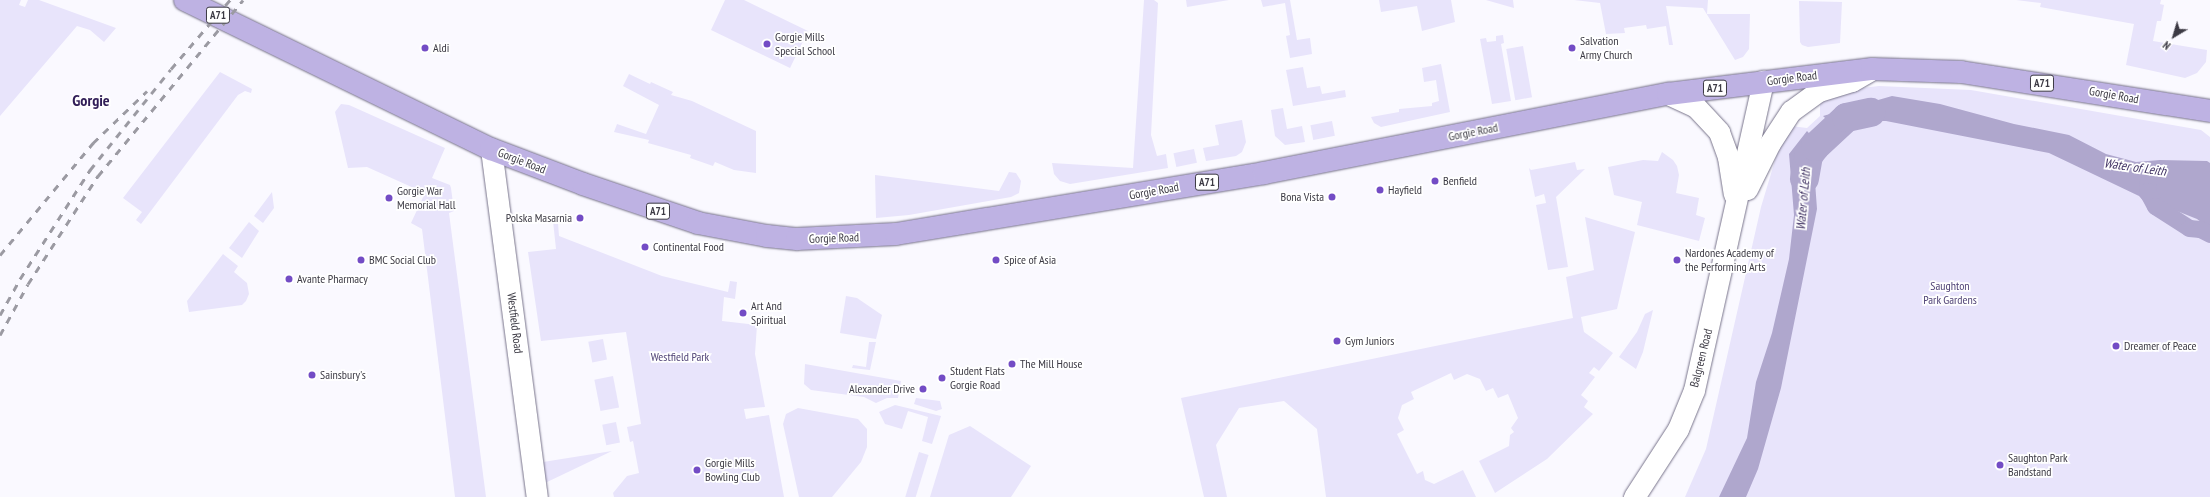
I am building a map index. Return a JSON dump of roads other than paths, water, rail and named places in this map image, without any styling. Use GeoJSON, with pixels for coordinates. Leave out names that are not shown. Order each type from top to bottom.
{"type":"FeatureCollection","features":[{"type":"Feature","properties":{"kind":"main road","name":"Gorgie Road"},"geometry":{"type":"LineString","coordinates":[[185,0],[492,149],[625,201],[698,223],[766,236],[797,239],[854,238],[896,234],[1264,173],[1668,94],[1763,81],[1872,69],[1961,72],[2210,111]]}},
{"type":"Feature","properties":{"kind":"street"},"geometry":{"type":"LineString","coordinates":[[1736,206],[1751,182],[1770,143],[1791,111],[1819,91],[1852,81],[1872,69]]}},
{"type":"Feature","properties":{"kind":"street","name":"Balgreen Road"},"geometry":{"type":"LineString","coordinates":[[1634,497],[1674,436],[1692,396],[1763,81]]}},
{"type":"Feature","properties":{"kind":"street","name":"Balgreen Road"},"geometry":{"type":"LineString","coordinates":[[1668,94],[1696,107],[1719,132],[1728,157],[1736,206]]}},
{"type":"Feature","properties":{"kind":"street","name":"Westfield Road"},"geometry":{"type":"LineString","coordinates":[[492,149],[537,497]]}},
{"type":"Feature","properties":{"kind":"water"},"geometry":{"type":"Polygon","coordinates":[[[1892,96],[1940,104],[2014,124],[2069,135],[2106,154],[2136,162],[2160,160],[2207,161],[2210,163],[2210,229],[2197,219],[2167,207],[2161,201],[2147,205],[2139,196],[2049,153],[1886,121],[1858,121],[1843,135],[1823,116],[1892,96]]]}},
{"type":"Feature","properties":{"kind":"water"},"geometry":{"type":"Polygon","coordinates":[[[1807,131],[1825,150],[1825,155],[1814,168],[1817,209],[1781,388],[1758,469],[1746,497],[1719,497],[1747,438],[1756,382],[1772,333],[1789,259],[1794,215],[1789,154],[1807,131]]]}},
{"type":"Feature","properties":{"kind":"waterway","name":"Water of Leith"},"geometry":{"type":"LineString","coordinates":[[1804,178],[1808,155],[1815,146],[1846,117],[1870,112]]}},
{"type":"Feature","properties":{"kind":"waterway"},"geometry":{"type":"LineString","coordinates":[[2148,181],[2147,191],[2155,206],[2189,228],[2200,229],[2210,234]]}},
{"type":"Feature","properties":{"kind":"railway"},"geometry":{"type":"LineString","coordinates":[[0,315],[20,279],[90,170],[171,69],[230,0]]}},
{"type":"Feature","properties":{"kind":"railway"},"geometry":{"type":"LineString","coordinates":[[0,335],[28,284],[98,176],[243,0]]}},
{"type":"Feature","properties":{"kind":"railway"},"geometry":{"type":"LineString","coordinates":[[0,255],[93,143],[147,91]]}},
{"type":"Feature","properties":{"kind":"place","name":"Gorgie Mills Special School"},"geometry":{"type":"Point","coordinates":[767,44]}},
{"type":"Feature","properties":{"kind":"place","name":"Aldi"},"geometry":{"type":"Point","coordinates":[425,48]}},
{"type":"Feature","properties":{"kind":"place","name":"Salvation Army Church"},"geometry":{"type":"Point","coordinates":[1572,48]}},
{"type":"Feature","properties":{"kind":"place","name":"Benfield"},"geometry":{"type":"Point","coordinates":[1435,181]}},
{"type":"Feature","properties":{"kind":"place","name":"Hayfield"},"geometry":{"type":"Point","coordinates":[1380,190]}},
{"type":"Feature","properties":{"kind":"place","name":"Bona Vista"},"geometry":{"type":"Point","coordinates":[1332,197]}},
{"type":"Feature","properties":{"kind":"place","name":"Gorgie War Memorial Hall"},"geometry":{"type":"Point","coordinates":[389,198]}},
{"type":"Feature","properties":{"kind":"place","name":"Polska Masarnia"},"geometry":{"type":"Point","coordinates":[580,218]}},
{"type":"Feature","properties":{"kind":"place","name":"Continental Food"},"geometry":{"type":"Point","coordinates":[645,247]}},
{"type":"Feature","properties":{"kind":"place","name":"BMC Social Club"},"geometry":{"type":"Point","coordinates":[361,260]}},
{"type":"Feature","properties":{"kind":"place","name":"Spice of Asia"},"geometry":{"type":"Point","coordinates":[996,260]}},
{"type":"Feature","properties":{"kind":"place","name":"Nardones Academy of the Performing Arts"},"geometry":{"type":"Point","coordinates":[1677,260]}},
{"type":"Feature","properties":{"kind":"place","name":"Avante Pharmacy"},"geometry":{"type":"Point","coordinates":[289,279]}},
{"type":"Feature","properties":{"kind":"place","name":"Art And Spiritual"},"geometry":{"type":"Point","coordinates":[743,313]}},
{"type":"Feature","properties":{"kind":"place","name":"Gym Juniors"},"geometry":{"type":"Point","coordinates":[1337,341]}},
{"type":"Feature","properties":{"kind":"place","name":"Dreamer of Peace"},"geometry":{"type":"Point","coordinates":[2116,346]}},
{"type":"Feature","properties":{"kind":"place","name":"The Mill House"},"geometry":{"type":"Point","coordinates":[1012,364]}},
{"type":"Feature","properties":{"kind":"place","name":"Sainsbury's"},"geometry":{"type":"Point","coordinates":[312,375]}},
{"type":"Feature","properties":{"kind":"place","name":"Student Flats Gorgie Road"},"geometry":{"type":"Point","coordinates":[942,378]}},
{"type":"Feature","properties":{"kind":"place","name":"Alexander Drive"},"geometry":{"type":"Point","coordinates":[923,389]}},
{"type":"Feature","properties":{"kind":"place","name":"Saughton Park Bandstand"},"geometry":{"type":"Point","coordinates":[2000,465]}},
{"type":"Feature","properties":{"kind":"place","name":"Gorgie Mills Bowling Club"},"geometry":{"type":"Point","coordinates":[697,470]}},
{"type":"Feature","properties":{"kind":"district","name":"Gorgie"},"geometry":{"type":"Point","coordinates":[91,100]}},
{"type":"Feature","properties":{"kind":"park label","name":"Saughton Park Gardens"},"geometry":{"type":"Point","coordinates":[1950,293]}},
{"type":"Feature","properties":{"kind":"park label","name":"Westfield Park"},"geometry":{"type":"Point","coordinates":[680,357]}}]}
